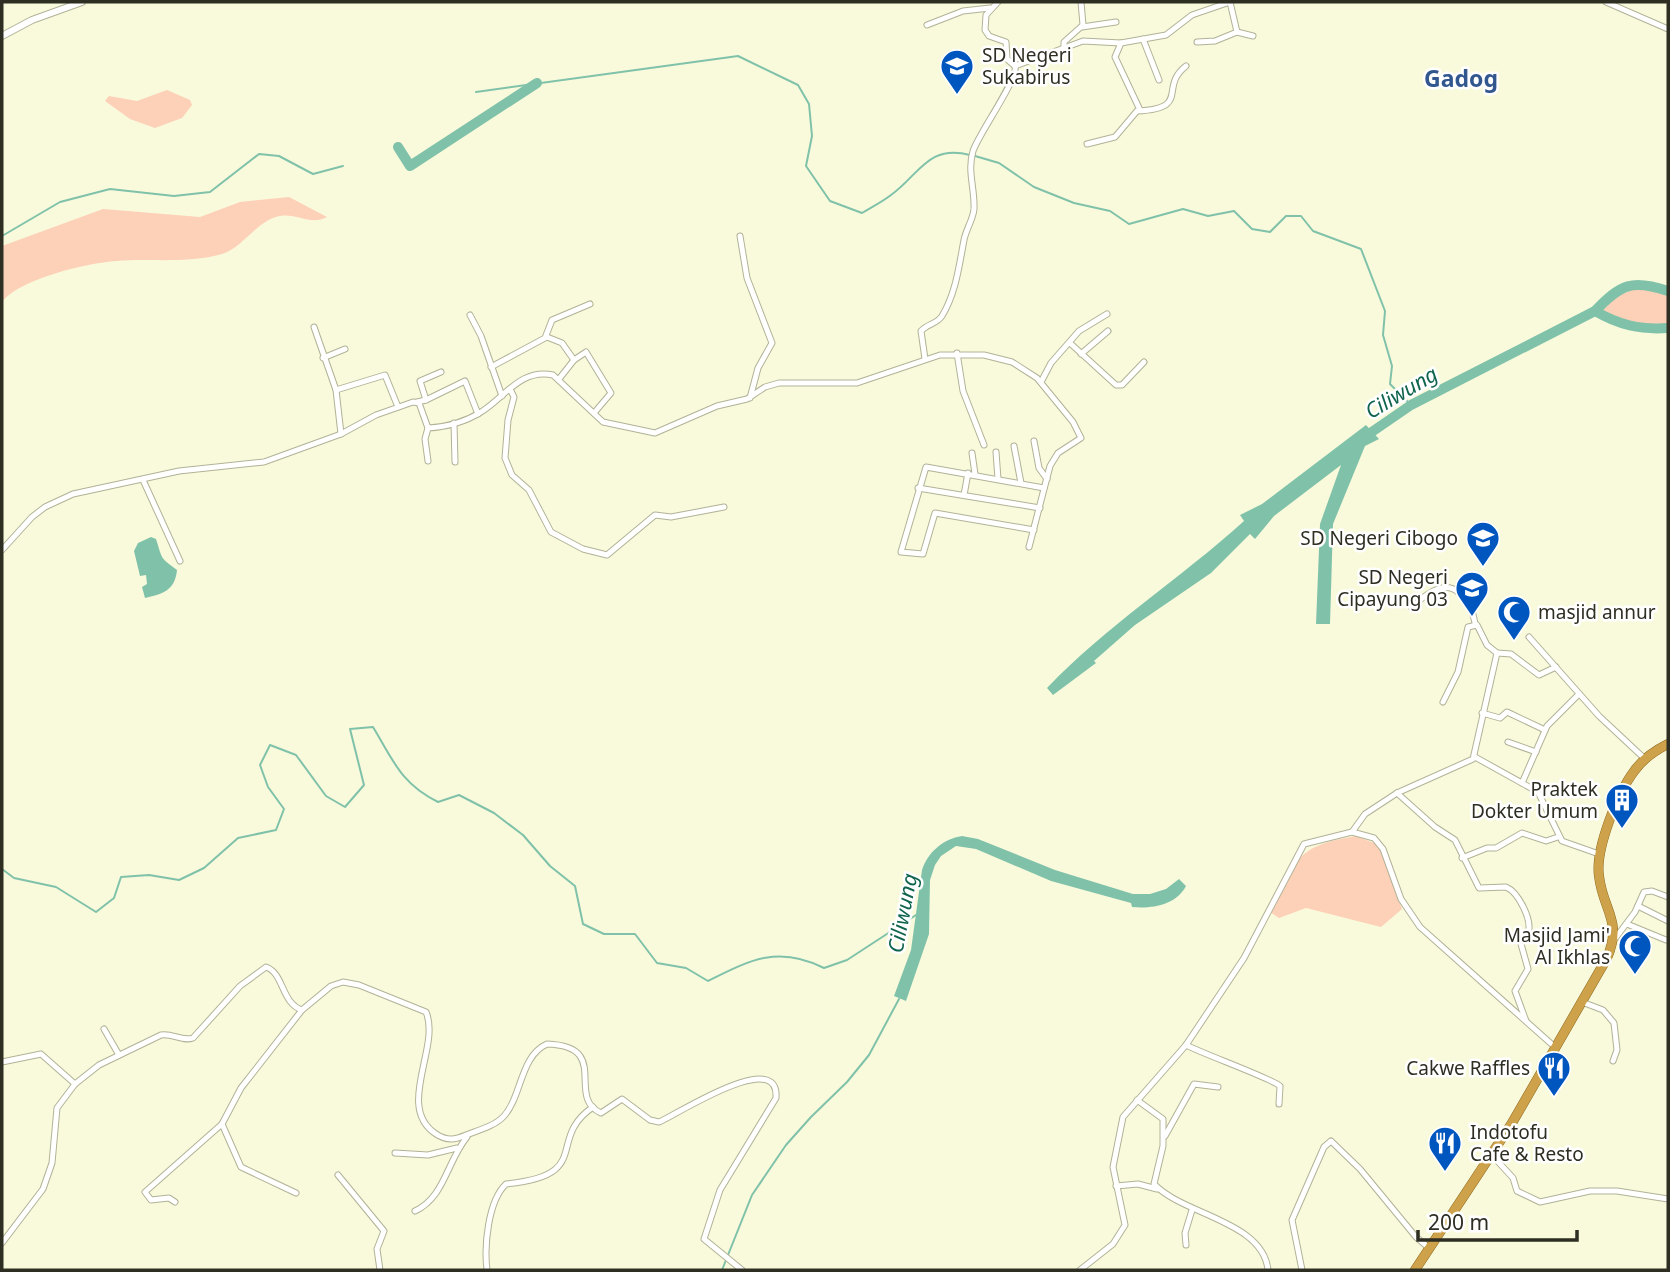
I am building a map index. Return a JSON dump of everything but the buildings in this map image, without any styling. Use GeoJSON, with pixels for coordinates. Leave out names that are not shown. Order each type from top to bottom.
{"type":"FeatureCollection","features":[{"type":"Feature","properties":{"kind":"highway"},"geometry":{"type":"LineString","coordinates":[[1415,1270],[1556,1048],[1614,940],[1613,918],[1599,877],[1600,854],[1625,786],[1645,760],[1668,744]]}},
{"type":"Feature","properties":{"kind":"street"},"geometry":{"type":"LineString","coordinates":[[2,37],[32,20],[82,2]]}},
{"type":"Feature","properties":{"kind":"street"},"geometry":{"type":"LineString","coordinates":[[925,359],[921,331],[940,319],[954,292],[964,237],[972,219],[970,165],[973,151],[994,108],[1016,75],[1015,66],[1007,59],[1006,42],[985,32],[984,22],[990,8],[998,2]]}},
{"type":"Feature","properties":{"kind":"street"},"geometry":{"type":"LineString","coordinates":[[1081,2],[1082,27]]}},
{"type":"Feature","properties":{"kind":"street"},"geometry":{"type":"LineString","coordinates":[[1015,66],[1091,40],[1121,43],[1166,35],[1192,15],[1230,2],[1237,32]]}},
{"type":"Feature","properties":{"kind":"street"},"geometry":{"type":"LineString","coordinates":[[1606,2],[1668,29]]}},
{"type":"Feature","properties":{"kind":"street"},"geometry":{"type":"LineString","coordinates":[[928,25],[963,11],[990,8]]}},
{"type":"Feature","properties":{"kind":"street"},"geometry":{"type":"LineString","coordinates":[[1064,49],[1064,42],[1082,27],[1116,22]]}},
{"type":"Feature","properties":{"kind":"street"},"geometry":{"type":"LineString","coordinates":[[1197,42],[1215,41],[1237,32],[1253,36]]}},
{"type":"Feature","properties":{"kind":"street"},"geometry":{"type":"LineString","coordinates":[[1143,39],[1159,80]]}},
{"type":"Feature","properties":{"kind":"street"},"geometry":{"type":"LineString","coordinates":[[1121,43],[1115,57],[1140,110]]}},
{"type":"Feature","properties":{"kind":"street"},"geometry":{"type":"LineString","coordinates":[[1087,144],[1115,137],[1140,110],[1156,110],[1170,102],[1176,75],[1186,66]]}},
{"type":"Feature","properties":{"kind":"street"},"geometry":{"type":"LineString","coordinates":[[740,236],[747,278],[772,343],[758,368],[750,398]]}},
{"type":"Feature","properties":{"kind":"street"},"geometry":{"type":"LineString","coordinates":[[491,368],[547,337],[552,320],[590,304]]}},
{"type":"Feature","properties":{"kind":"street"},"geometry":{"type":"LineString","coordinates":[[1041,382],[1051,362],[1071,344],[1082,329],[1107,314]]}},
{"type":"Feature","properties":{"kind":"street"},"geometry":{"type":"LineString","coordinates":[[470,315],[481,336],[502,396]]}},
{"type":"Feature","properties":{"kind":"street"},"geometry":{"type":"LineString","coordinates":[[314,327],[336,390],[341,434]]}},
{"type":"Feature","properties":{"kind":"street"},"geometry":{"type":"LineString","coordinates":[[1082,355],[1108,331]]}},
{"type":"Feature","properties":{"kind":"street"},"geometry":{"type":"LineString","coordinates":[[547,337],[562,343],[574,360]]}},
{"type":"Feature","properties":{"kind":"street"},"geometry":{"type":"LineString","coordinates":[[1071,344],[1118,386],[1144,362]]}},
{"type":"Feature","properties":{"kind":"street"},"geometry":{"type":"LineString","coordinates":[[323,358],[345,349]]}},
{"type":"Feature","properties":{"kind":"street"},"geometry":{"type":"LineString","coordinates":[[559,379],[574,360],[586,352],[611,391],[594,413]]}},
{"type":"Feature","properties":{"kind":"street"},"geometry":{"type":"LineString","coordinates":[[957,353],[963,391],[985,445]]}},
{"type":"Feature","properties":{"kind":"street"},"geometry":{"type":"LineString","coordinates":[[428,428],[454,423],[478,414],[531,374],[550,374],[559,379],[594,413],[611,425],[655,433],[717,406],[750,398],[765,387],[788,382],[866,382],[925,359],[957,353],[1007,360],[1041,382],[1081,438],[1053,458],[1029,547]]}},
{"type":"Feature","properties":{"kind":"street"},"geometry":{"type":"LineString","coordinates":[[426,400],[420,381],[441,372]]}},
{"type":"Feature","properties":{"kind":"street"},"geometry":{"type":"LineString","coordinates":[[336,390],[385,375],[398,407]]}},
{"type":"Feature","properties":{"kind":"street"},"geometry":{"type":"LineString","coordinates":[[2,550],[32,517],[54,502],[73,494],[208,467],[251,466],[341,434],[398,407],[426,400],[465,381],[478,414]]}},
{"type":"Feature","properties":{"kind":"street"},"geometry":{"type":"LineString","coordinates":[[510,389],[514,397],[508,420],[507,464],[513,477],[529,490],[548,528],[567,541],[607,555],[655,515],[671,517],[723,507]]}},
{"type":"Feature","properties":{"kind":"street"},"geometry":{"type":"LineString","coordinates":[[417,402],[428,428],[425,439],[428,461]]}},
{"type":"Feature","properties":{"kind":"street"},"geometry":{"type":"LineString","coordinates":[[454,423],[455,462]]}},
{"type":"Feature","properties":{"kind":"street"},"geometry":{"type":"LineString","coordinates":[[1034,441],[1039,468],[1046,479]]}},
{"type":"Feature","properties":{"kind":"street"},"geometry":{"type":"LineString","coordinates":[[1014,446],[1021,483]]}},
{"type":"Feature","properties":{"kind":"street"},"geometry":{"type":"LineString","coordinates":[[996,452],[998,479]]}},
{"type":"Feature","properties":{"kind":"street"},"geometry":{"type":"LineString","coordinates":[[964,495],[971,474],[972,453]]}},
{"type":"Feature","properties":{"kind":"street"},"geometry":{"type":"LineString","coordinates":[[1034,530],[935,513],[923,554],[903,554],[918,488],[928,466],[1044,488]]}},
{"type":"Feature","properties":{"kind":"street"},"geometry":{"type":"LineString","coordinates":[[143,480],[180,561]]}},
{"type":"Feature","properties":{"kind":"street"},"geometry":{"type":"LineString","coordinates":[[918,488],[1040,508]]}},
{"type":"Feature","properties":{"kind":"street"},"geometry":{"type":"LineString","coordinates":[[1473,576],[1472,602],[1475,623],[1487,645],[1497,653],[1511,654],[1539,675],[1556,667]]}},
{"type":"Feature","properties":{"kind":"street"},"geometry":{"type":"LineString","coordinates":[[1412,608],[1422,597],[1440,589],[1455,590],[1472,602]]}},
{"type":"Feature","properties":{"kind":"street"},"geometry":{"type":"LineString","coordinates":[[1443,702],[1458,672],[1466,629],[1475,623]]}},
{"type":"Feature","properties":{"kind":"street"},"geometry":{"type":"LineString","coordinates":[[1529,637],[1599,716],[1645,760]]}},
{"type":"Feature","properties":{"kind":"street"},"geometry":{"type":"LineString","coordinates":[[1352,832],[1365,814],[1397,793],[1426,778],[1457,768],[1475,757],[1482,713],[1497,653]]}},
{"type":"Feature","properties":{"kind":"street"},"geometry":{"type":"LineString","coordinates":[[1522,783],[1545,730],[1579,694]]}},
{"type":"Feature","properties":{"kind":"street"},"geometry":{"type":"LineString","coordinates":[[1482,713],[1500,718],[1507,712],[1545,730]]}},
{"type":"Feature","properties":{"kind":"street"},"geometry":{"type":"LineString","coordinates":[[1508,742],[1536,752]]}},
{"type":"Feature","properties":{"kind":"street"},"geometry":{"type":"LineString","coordinates":[[1475,757],[1541,796],[1558,837],[1568,845],[1600,854]]}},
{"type":"Feature","properties":{"kind":"street"},"geometry":{"type":"LineString","coordinates":[[1397,793],[1428,822],[1455,839],[1479,888],[1509,888],[1517,895],[1525,914],[1528,932],[1521,944],[1528,969],[1515,991],[1526,1021]]}},
{"type":"Feature","properties":{"kind":"street"},"geometry":{"type":"LineString","coordinates":[[1080,1270],[1113,1244],[1125,1225],[1113,1167],[1118,1131],[1123,1117],[1185,1045],[1244,958],[1304,844],[1352,832],[1369,835],[1379,844],[1401,899],[1420,927],[1556,1048]]}},
{"type":"Feature","properties":{"kind":"street"},"geometry":{"type":"LineString","coordinates":[[1462,858],[1487,848],[1496,848],[1522,833],[1546,841],[1558,837]]}},
{"type":"Feature","properties":{"kind":"street"},"geometry":{"type":"LineString","coordinates":[[1614,940],[1647,891],[1668,897]]}},
{"type":"Feature","properties":{"kind":"street"},"geometry":{"type":"LineString","coordinates":[[1639,906],[1668,921]]}},
{"type":"Feature","properties":{"kind":"street"},"geometry":{"type":"LineString","coordinates":[[1627,924],[1666,940]]}},
{"type":"Feature","properties":{"kind":"street"},"geometry":{"type":"LineString","coordinates":[[2,1243],[43,1189],[52,1163],[57,1108],[75,1084],[119,1055],[161,1035],[193,1038],[240,986],[266,967],[274,972],[289,1002],[302,1010]]}},
{"type":"Feature","properties":{"kind":"street"},"geometry":{"type":"LineString","coordinates":[[175,1202],[169,1198],[151,1200],[145,1192],[222,1124],[241,1088],[302,1010],[325,990],[343,982],[370,988],[426,1012],[429,1023],[420,1093],[422,1115],[431,1129],[446,1139],[469,1134],[504,1116],[531,1059],[547,1044],[569,1048],[582,1056],[587,1096],[593,1107],[601,1113],[617,1101],[625,1100],[650,1120],[659,1122],[737,1082],[759,1080],[773,1086],[776,1098],[724,1183],[710,1213],[704,1240],[740,1268]]}},
{"type":"Feature","properties":{"kind":"street"},"geometry":{"type":"LineString","coordinates":[[1582,1002],[1603,1010],[1614,1023],[1617,1051],[1613,1061]]}},
{"type":"Feature","properties":{"kind":"street"},"geometry":{"type":"LineString","coordinates":[[104,1029],[119,1055]]}},
{"type":"Feature","properties":{"kind":"street"},"geometry":{"type":"LineString","coordinates":[[1185,1045],[1233,1067],[1275,1080],[1280,1086],[1279,1104]]}},
{"type":"Feature","properties":{"kind":"street"},"geometry":{"type":"LineString","coordinates":[[2,1062],[40,1054],[75,1084]]}},
{"type":"Feature","properties":{"kind":"street"},"geometry":{"type":"LineString","coordinates":[[1159,1190],[1154,1183],[1164,1139],[1194,1084],[1218,1087]]}},
{"type":"Feature","properties":{"kind":"street"},"geometry":{"type":"LineString","coordinates":[[1137,1100],[1162,1117],[1164,1139]]}},
{"type":"Feature","properties":{"kind":"street"},"geometry":{"type":"LineString","coordinates":[[487,1270],[487,1241],[500,1190],[506,1184],[538,1180],[557,1169],[564,1160],[576,1122],[593,1107]]}},
{"type":"Feature","properties":{"kind":"street"},"geometry":{"type":"LineString","coordinates":[[222,1124],[241,1167],[296,1193]]}},
{"type":"Feature","properties":{"kind":"street"},"geometry":{"type":"LineString","coordinates":[[415,1211],[434,1199],[457,1148],[469,1134]]}},
{"type":"Feature","properties":{"kind":"street"},"geometry":{"type":"LineString","coordinates":[[1302,1270],[1292,1220],[1324,1147],[1331,1142],[1360,1169],[1416,1237],[1428,1247]]}},
{"type":"Feature","properties":{"kind":"street"},"geometry":{"type":"LineString","coordinates":[[395,1153],[428,1155],[457,1148]]}},
{"type":"Feature","properties":{"kind":"street"},"geometry":{"type":"LineString","coordinates":[[1491,1154],[1513,1178],[1517,1191],[1536,1201],[1563,1199],[1590,1191],[1617,1191],[1668,1199]]}},
{"type":"Feature","properties":{"kind":"street"},"geometry":{"type":"LineString","coordinates":[[338,1175],[384,1231],[377,1249],[380,1270]]}},
{"type":"Feature","properties":{"kind":"street"},"geometry":{"type":"LineString","coordinates":[[1116,1186],[1138,1184],[1159,1190],[1192,1210],[1230,1224],[1255,1246],[1267,1262],[1268,1270]]}},
{"type":"Feature","properties":{"kind":"street"},"geometry":{"type":"LineString","coordinates":[[1186,1245],[1185,1233],[1192,1210]]}},
{"type":"Feature","properties":{"kind":"shaded area"},"geometry":{"type":"Polygon","coordinates":[[[167,90],[190,100],[192,105],[182,118],[155,128],[130,119],[105,101],[109,96],[137,101],[167,90]]]}},
{"type":"Feature","properties":{"kind":"shaded area"},"geometry":{"type":"Polygon","coordinates":[[[289,197],[327,217],[310,220],[280,216],[264,223],[230,251],[209,257],[116,261],[72,269],[23,286],[2,302],[2,246],[103,209],[200,217],[240,202],[289,197]]]}},
{"type":"Feature","properties":{"kind":"shaded area"},"geometry":{"type":"Polygon","coordinates":[[[1635,284],[1668,291],[1668,328],[1630,326],[1595,311],[1616,288],[1635,284]]]}},
{"type":"Feature","properties":{"kind":"shaded area"},"geometry":{"type":"Polygon","coordinates":[[[1366,425],[1379,439],[1365,446],[1333,524],[1330,624],[1316,624],[1320,524],[1341,465],[1274,516],[1255,539],[1250,534],[1211,573],[1135,625],[1094,661],[1096,663],[1053,695],[1047,688],[1118,623],[1244,521],[1240,515],[1262,504],[1366,425]]]}},
{"type":"Feature","properties":{"kind":"shaded area"},"geometry":{"type":"Polygon","coordinates":[[[151,537],[156,539],[163,558],[177,570],[174,583],[167,590],[145,598],[142,587],[147,584],[146,575],[140,576],[134,551],[138,543],[151,537]]]}},
{"type":"Feature","properties":{"kind":"shaded area"},"geometry":{"type":"Polygon","coordinates":[[[962,836],[978,839],[1055,870],[1133,894],[1150,894],[1166,889],[1179,879],[1186,886],[1170,902],[1132,907],[1131,903],[1051,881],[976,849],[956,846],[941,856],[930,880],[929,934],[906,1001],[894,996],[911,950],[922,870],[937,847],[962,836]]]}},
{"type":"Feature","properties":{"kind":"shaded area"},"geometry":{"type":"Polygon","coordinates":[[[1356,836],[1374,843],[1380,850],[1402,909],[1381,927],[1306,908],[1279,918],[1270,912],[1300,858],[1320,845],[1356,836]]]}},
{"type":"Feature","properties":{"kind":"waterway"},"geometry":{"type":"LineString","coordinates":[[476,92],[738,56],[798,85],[809,104],[812,136],[806,166],[830,201],[862,213],[891,195],[934,157],[956,153],[970,155]]}},
{"type":"Feature","properties":{"kind":"waterway"},"geometry":{"type":"LineString","coordinates":[[398,147],[410,166],[537,83]]}},
{"type":"Feature","properties":{"kind":"waterway"},"geometry":{"type":"LineString","coordinates":[[2,236],[60,202],[110,189],[174,196],[210,192],[259,154],[279,156],[313,174],[343,166]]}},
{"type":"Feature","properties":{"kind":"waterway"},"geometry":{"type":"LineString","coordinates":[[975,156],[999,163],[1034,187],[1074,203],[1110,211],[1129,224],[1183,209],[1208,216],[1234,211],[1252,229],[1270,232],[1286,216],[1301,216],[1313,231],[1361,249],[1385,311],[1383,335],[1392,366],[1390,384],[1411,405]]}},
{"type":"Feature","properties":{"kind":"waterway","name":"Ciliwung"},"geometry":{"type":"LineString","coordinates":[[1363,438],[1411,405],[1595,311],[1612,295],[1628,286],[1645,285],[1668,291]]}},
{"type":"Feature","properties":{"kind":"waterway","name":"Ciliwung"},"geometry":{"type":"LineString","coordinates":[[1595,311],[1630,326],[1668,328]]}},
{"type":"Feature","properties":{"kind":"waterway"},"geometry":{"type":"LineString","coordinates":[[2,869],[14,878],[56,887],[96,912],[114,898],[121,877],[149,875],[179,880],[204,868],[238,838],[276,830],[284,809],[268,787],[260,765],[270,745],[296,755],[326,796],[345,807],[364,785],[350,729],[373,727],[399,770],[425,795],[438,802],[459,795],[494,813],[523,835],[550,866],[575,886],[583,924],[604,934],[635,934],[657,963],[686,968],[708,981],[737,967],[778,956],[808,961],[824,968],[847,960],[916,915]]}},
{"type":"Feature","properties":{"kind":"waterway","name":"Ciliwung"},"geometry":{"type":"LineString","coordinates":[[722,1270],[752,1195],[786,1145],[847,1082],[869,1055],[899,999]]}},
{"type":"Feature","properties":{"kind":"place","name":"SD Negeri Sukabirus"},"geometry":{"type":"Point","coordinates":[957,96]}},
{"type":"Feature","properties":{"kind":"place","name":"SD Negeri Cibogo"},"geometry":{"type":"Point","coordinates":[1483,568]}},
{"type":"Feature","properties":{"kind":"place","name":"SD Negeri Cipayung 03"},"geometry":{"type":"Point","coordinates":[1472,618]}},
{"type":"Feature","properties":{"kind":"place","name":"masjid annur"},"geometry":{"type":"Point","coordinates":[1514,642]}},
{"type":"Feature","properties":{"kind":"place","name":"Praktek Dokter Umum"},"geometry":{"type":"Point","coordinates":[1622,830]}},
{"type":"Feature","properties":{"kind":"place","name":"Masjid Jami' Al Ikhlas"},"geometry":{"type":"Point","coordinates":[1635,976]}},
{"type":"Feature","properties":{"kind":"place","name":"Cakwe Raffles"},"geometry":{"type":"Point","coordinates":[1554,1098]}},
{"type":"Feature","properties":{"kind":"place","name":"Indotofu Cafe & Resto"},"geometry":{"type":"Point","coordinates":[1445,1173]}},
{"type":"Feature","properties":{"kind":"district","name":"Gadog"},"geometry":{"type":"Point","coordinates":[1461,78]}}]}
